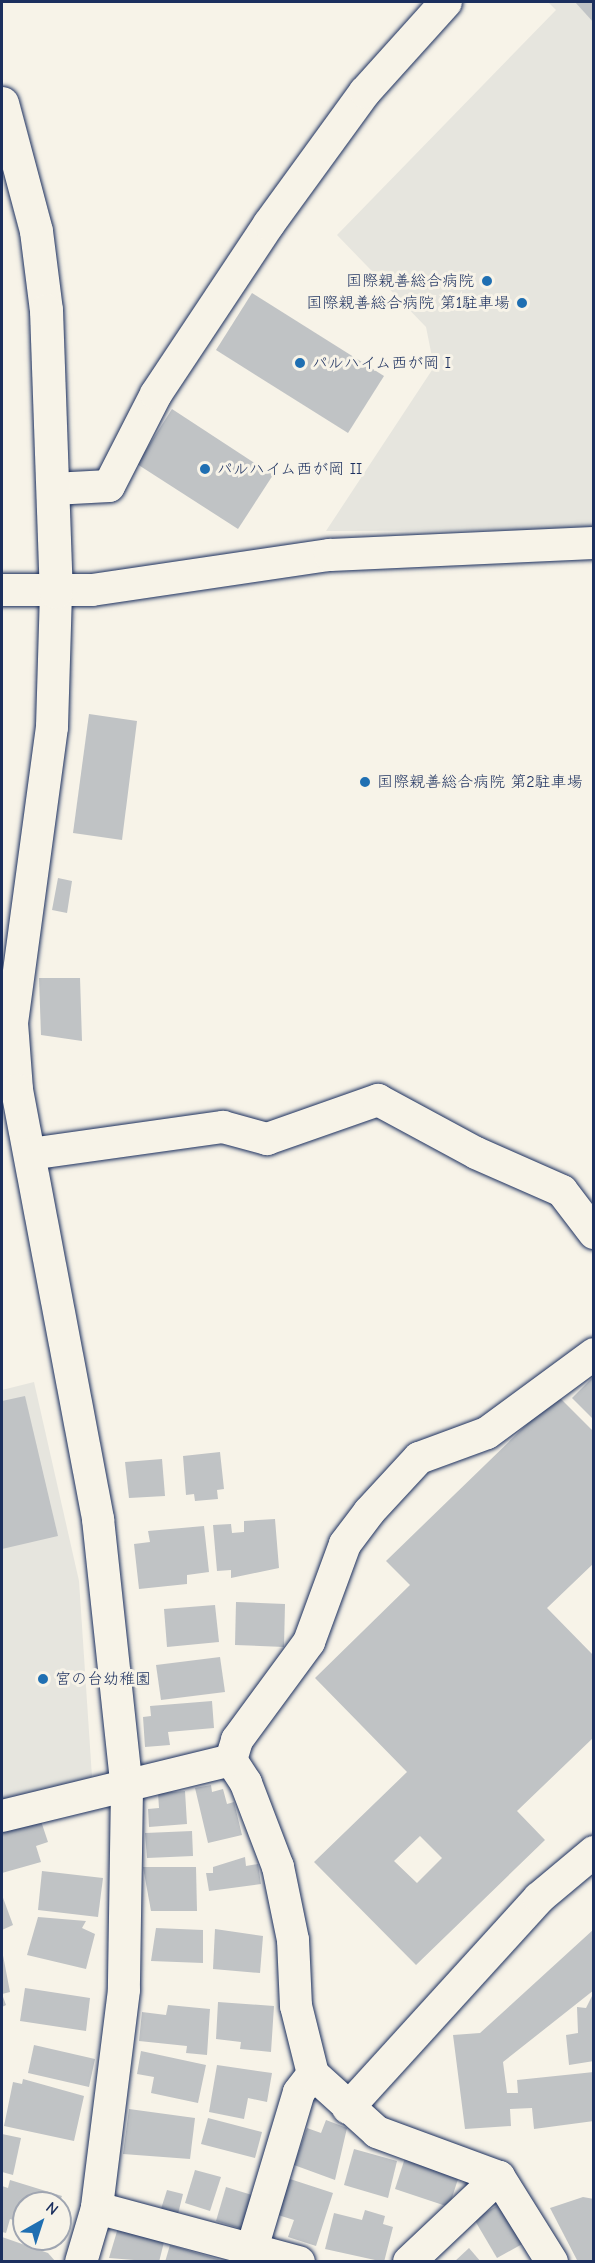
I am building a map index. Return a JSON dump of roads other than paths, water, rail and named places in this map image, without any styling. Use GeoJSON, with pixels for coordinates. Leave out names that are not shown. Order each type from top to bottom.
{"type":"FeatureCollection","features":[{"type":"Feature","properties":{"kind":"street"},"geometry":{"type":"LineString","coordinates":[[52,489],[110,486],[156,394],[269,224],[365,92],[446,2]]}},
{"type":"Feature","properties":{"kind":"street"},"geometry":{"type":"LineString","coordinates":[[2,103],[39,253],[56,592],[52,727],[10,949],[12,1023],[17,1090],[98,1519],[127,1789],[124,1990],[97,2208],[81,2262]]}},
{"type":"Feature","properties":{"kind":"street"},"geometry":{"type":"LineString","coordinates":[[2,590],[56,592],[330,555],[594,543]]}},
{"type":"Feature","properties":{"kind":"street"},"geometry":{"type":"LineString","coordinates":[[30,1154],[213,1128],[267,1139],[378,1100],[476,1154],[562,1191],[594,1233]]}},
{"type":"Feature","properties":{"kind":"street"},"geometry":{"type":"LineString","coordinates":[[552,2262],[519,2200],[499,2177],[377,2132],[312,2074],[296,2006],[293,1940],[278,1867],[246,1783],[231,1760],[237,1740],[309,1642],[345,1544],[369,1512],[419,1458],[488,1433],[594,1354]]}},
{"type":"Feature","properties":{"kind":"street"},"geometry":{"type":"LineString","coordinates":[[2,1816],[127,1789],[231,1760]]}},
{"type":"Feature","properties":{"kind":"street"},"geometry":{"type":"LineString","coordinates":[[348,2108],[523,1915],[594,1852]]}},
{"type":"Feature","properties":{"kind":"street"},"geometry":{"type":"LineString","coordinates":[[250,2255],[299,2092],[312,2074]]}},
{"type":"Feature","properties":{"kind":"street"},"geometry":{"type":"LineString","coordinates":[[409,2262],[499,2177]]}},
{"type":"Feature","properties":{"kind":"street"},"geometry":{"type":"LineString","coordinates":[[97,2208],[250,2255],[299,2262]]}},
{"type":"Feature","properties":{"kind":"place","name":"国際親善総合病院"},"geometry":{"type":"Point","coordinates":[487,281]}},
{"type":"Feature","properties":{"kind":"place","name":"国際親善総合病院 第1駐車場"},"geometry":{"type":"Point","coordinates":[522,303]}},
{"type":"Feature","properties":{"kind":"place","name":"パルハイム西が岡 I"},"geometry":{"type":"Point","coordinates":[300,363]}},
{"type":"Feature","properties":{"kind":"place","name":"パルハイム西が岡 II"},"geometry":{"type":"Point","coordinates":[205,469]}},
{"type":"Feature","properties":{"kind":"place","name":"国際親善総合病院 第2駐車場"},"geometry":{"type":"Point","coordinates":[365,782]}},
{"type":"Feature","properties":{"kind":"place","name":"宮の台幼稚園"},"geometry":{"type":"Point","coordinates":[43,1679]}}]}
